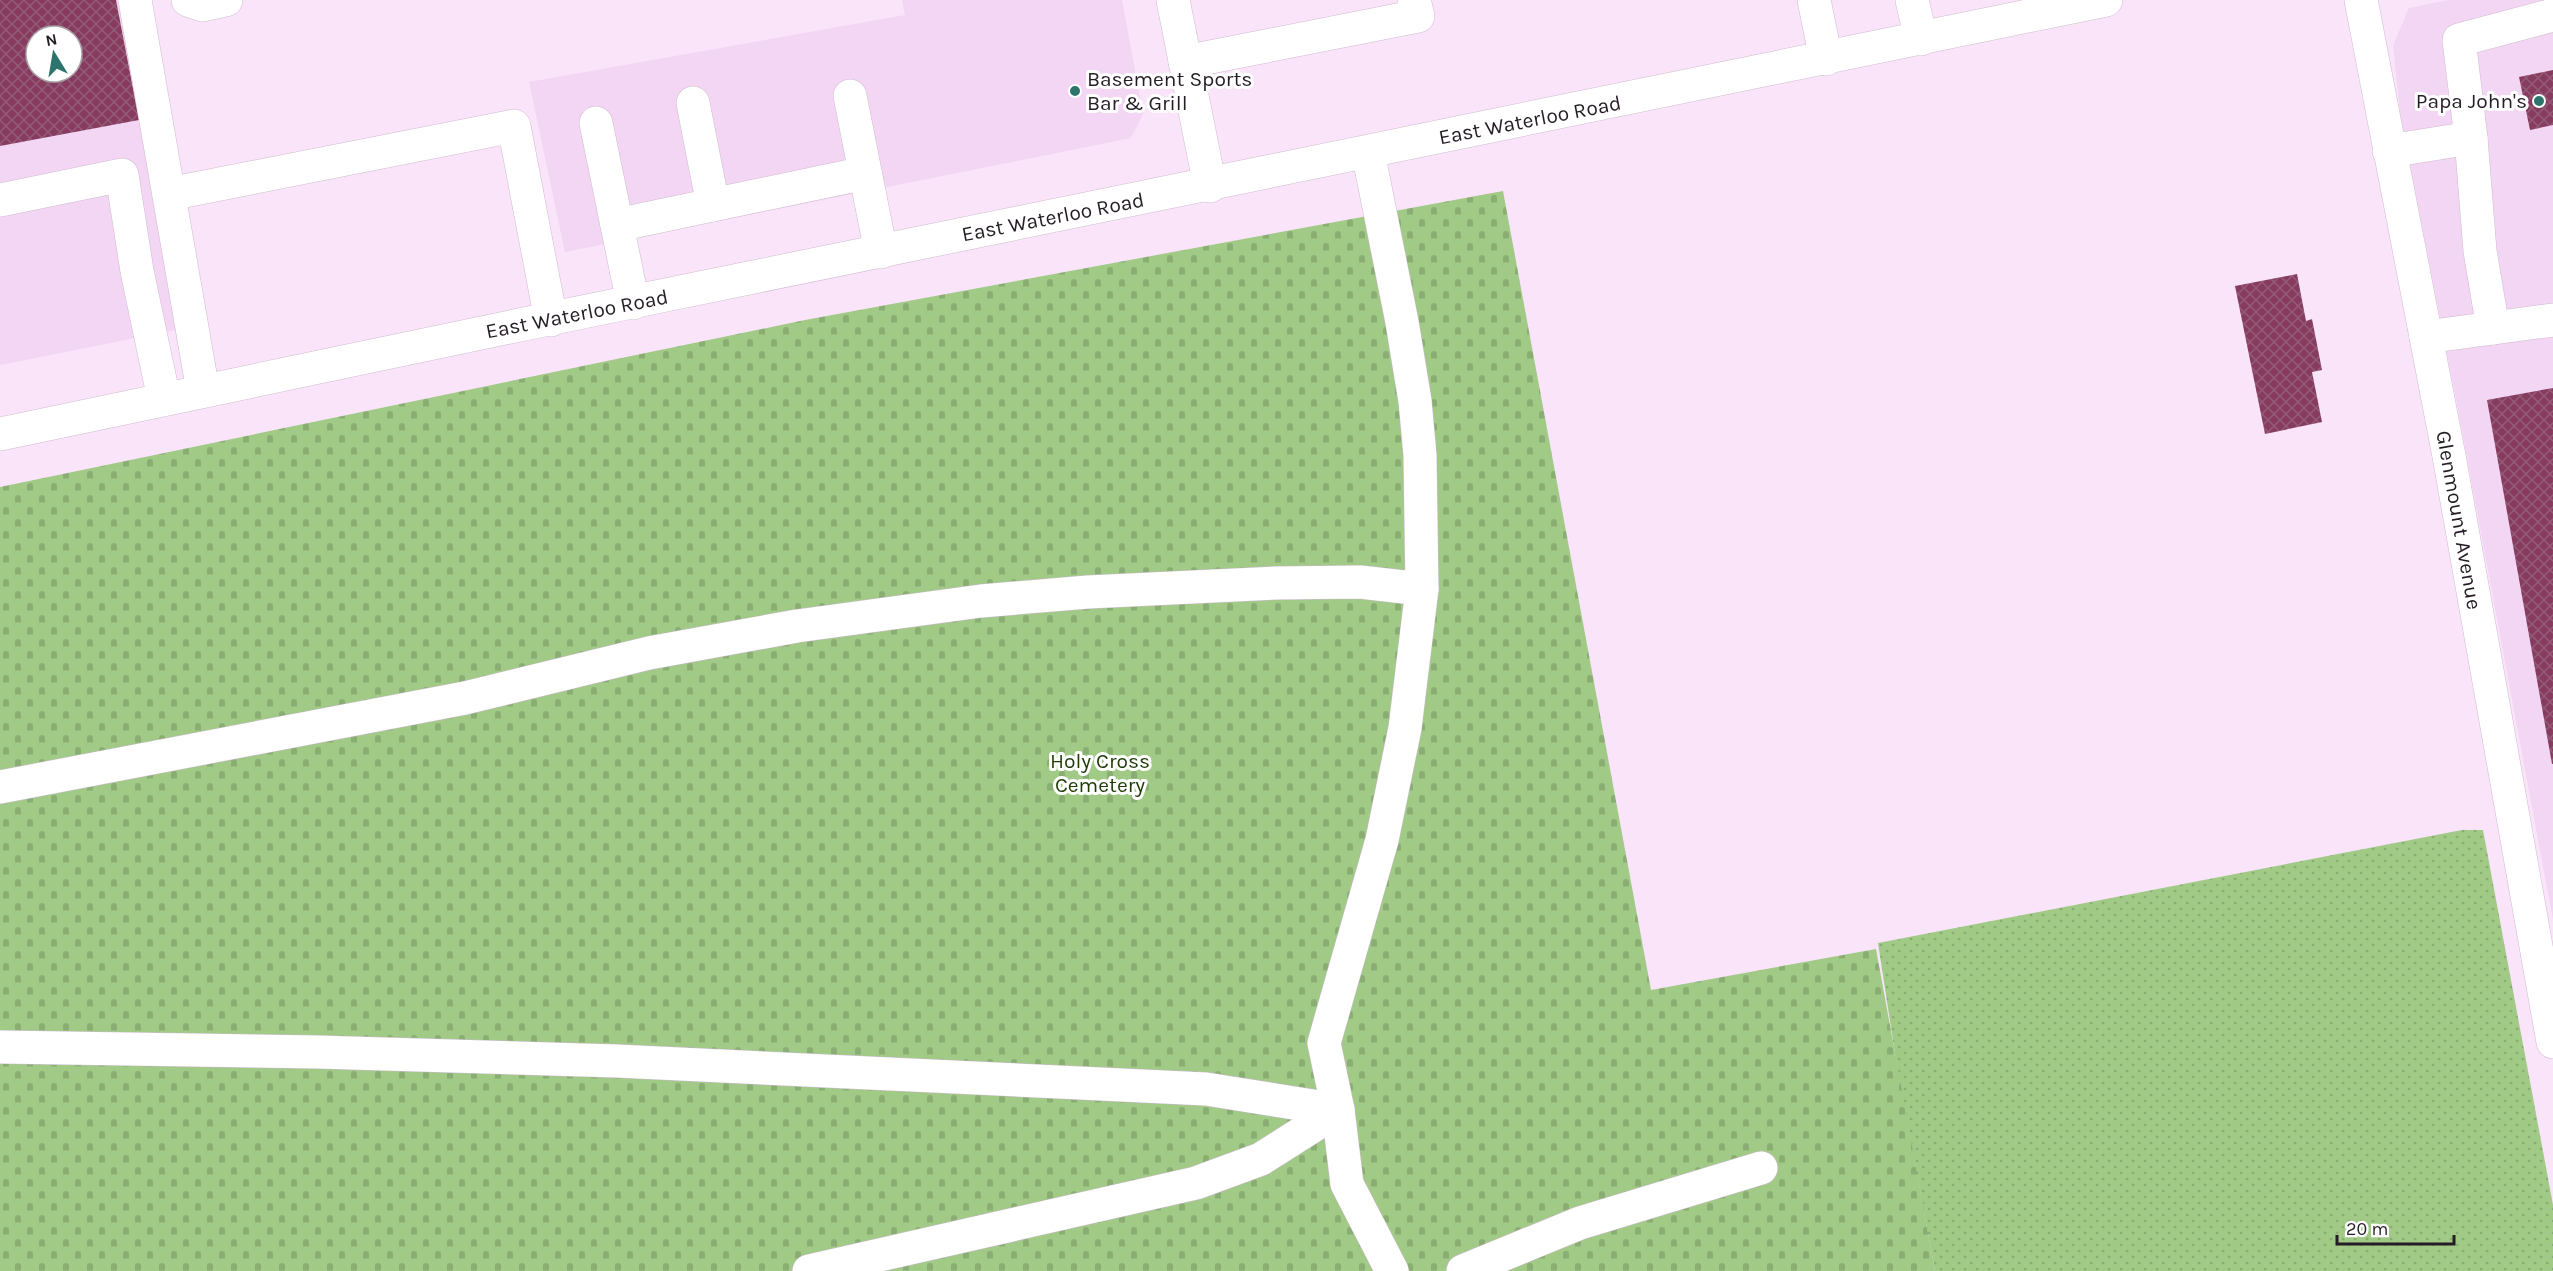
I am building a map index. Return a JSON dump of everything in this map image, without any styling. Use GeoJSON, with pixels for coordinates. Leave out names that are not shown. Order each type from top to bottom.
{"type":"FeatureCollection","features":[{"type":"Feature","properties":{"kind":"main road"},"geometry":{"type":"LineString","coordinates":[[135,0],[204,391]]}},
{"type":"Feature","properties":{"kind":"main road"},"geometry":{"type":"LineString","coordinates":[[188,0],[203,4],[226,0]]}},
{"type":"Feature","properties":{"kind":"main road"},"geometry":{"type":"LineString","coordinates":[[1173,0],[1209,186]]}},
{"type":"Feature","properties":{"kind":"main road"},"geometry":{"type":"LineString","coordinates":[[1185,62],[1418,16],[1414,0]]}},
{"type":"Feature","properties":{"kind":"main road"},"geometry":{"type":"LineString","coordinates":[[1814,0],[1826,59]]}},
{"type":"Feature","properties":{"kind":"main road"},"geometry":{"type":"LineString","coordinates":[[1912,0],[1922,39]]}},
{"type":"Feature","properties":{"kind":"main road","name":"East Waterloo Road"},"geometry":{"type":"LineString","coordinates":[[0,434],[2106,0]]}},
{"type":"Feature","properties":{"kind":"main road","name":"Glenmount Avenue"},"geometry":{"type":"LineString","coordinates":[[2361,0],[2426,338],[2541,908],[2553,1042]]}},
{"type":"Feature","properties":{"kind":"main road"},"geometry":{"type":"LineString","coordinates":[[2493,328],[2480,251],[2460,40],[2553,13],[2549,0]]}},
{"type":"Feature","properties":{"kind":"main road"},"geometry":{"type":"LineString","coordinates":[[850,96],[881,252]]}},
{"type":"Feature","properties":{"kind":"main road"},"geometry":{"type":"LineString","coordinates":[[693,103],[713,205]]}},
{"type":"Feature","properties":{"kind":"main road"},"geometry":{"type":"LineString","coordinates":[[596,123],[633,303]]}},
{"type":"Feature","properties":{"kind":"main road"},"geometry":{"type":"LineString","coordinates":[[169,194],[514,126],[551,320]]}},
{"type":"Feature","properties":{"kind":"main road"},"geometry":{"type":"LineString","coordinates":[[2389,151],[2470,138]]}},
{"type":"Feature","properties":{"kind":"main road"},"geometry":{"type":"LineString","coordinates":[[1368,152],[1402,322],[1414,401],[1420,454],[1422,589],[1405,728],[1382,840],[1324,1043],[1338,1110],[1347,1184],[1392,1271]]}},
{"type":"Feature","properties":{"kind":"main road"},"geometry":{"type":"LineString","coordinates":[[617,225],[865,173]]}},
{"type":"Feature","properties":{"kind":"main road"},"geometry":{"type":"LineString","coordinates":[[0,200],[122,174],[137,271],[164,399]]}},
{"type":"Feature","properties":{"kind":"main road"},"geometry":{"type":"LineString","coordinates":[[2426,338],[2553,320]]}},
{"type":"Feature","properties":{"kind":"main road"},"geometry":{"type":"LineString","coordinates":[[0,788],[465,698],[649,652],[797,626],[981,601],[1088,592],[1360,582],[1422,589]]}},
{"type":"Feature","properties":{"kind":"main road"},"geometry":{"type":"LineString","coordinates":[[0,1047],[318,1052],[606,1061],[1206,1089],[1338,1110]]}},
{"type":"Feature","properties":{"kind":"main road"},"geometry":{"type":"LineString","coordinates":[[809,1271],[1196,1183],[1261,1160],[1338,1110]]}},
{"type":"Feature","properties":{"kind":"main road"},"geometry":{"type":"LineString","coordinates":[[1463,1271],[1580,1223],[1761,1168]]}},
{"type":"Feature","properties":{"kind":"shaded area"},"geometry":{"type":"Polygon","coordinates":[[[0,0],[119,0],[180,329],[0,365],[0,0]]]}},
{"type":"Feature","properties":{"kind":"shaded area"},"geometry":{"type":"Polygon","coordinates":[[[902,0],[1122,0],[1143,114],[1131,138],[565,252],[529,82],[905,15],[902,0]]]}},
{"type":"Feature","properties":{"kind":"shaded area"},"geometry":{"type":"Polygon","coordinates":[[[2448,0],[2553,0],[2553,920],[2458,409],[2401,120],[2393,45],[2409,8],[2448,0]]]}},
{"type":"Feature","properties":{"kind":"green space","name":"Holy Cross Cemetery"},"geometry":{"type":"Polygon","coordinates":[[[1503,191],[1651,990],[1876,949],[1935,1271],[0,1271],[0,487],[805,320],[1503,191]]]}},
{"type":"Feature","properties":{"kind":"green space"},"geometry":{"type":"Polygon","coordinates":[[[2462,830],[2483,830],[2553,1205],[2553,1271],[1935,1271],[1898,1073],[1878,943],[2462,830]]]}},
{"type":"Feature","properties":{"kind":"building"},"geometry":{"type":"Polygon","coordinates":[[[0,0],[116,0],[139,120],[0,146],[0,0]]]}},
{"type":"Feature","properties":{"kind":"building","name":"Papa John's"},"geometry":{"type":"Polygon","coordinates":[[[2553,70],[2553,125],[2530,130],[2519,77],[2553,70]]]}},
{"type":"Feature","properties":{"kind":"building"},"geometry":{"type":"Polygon","coordinates":[[[2297,274],[2306,321],[2312,319],[2322,370],[2312,372],[2322,422],[2265,434],[2235,286],[2297,274]]]}},
{"type":"Feature","properties":{"kind":"building"},"geometry":{"type":"Polygon","coordinates":[[[2553,388],[2553,764],[2552,764],[2487,400],[2553,388]]]}},
{"type":"Feature","properties":{"kind":"place","name":"Basement Sports Bar & Grill"},"geometry":{"type":"Point","coordinates":[1075,91]}},
{"type":"Feature","properties":{"kind":"place","name":"Papa John's"},"geometry":{"type":"Point","coordinates":[2539,101]}}]}
